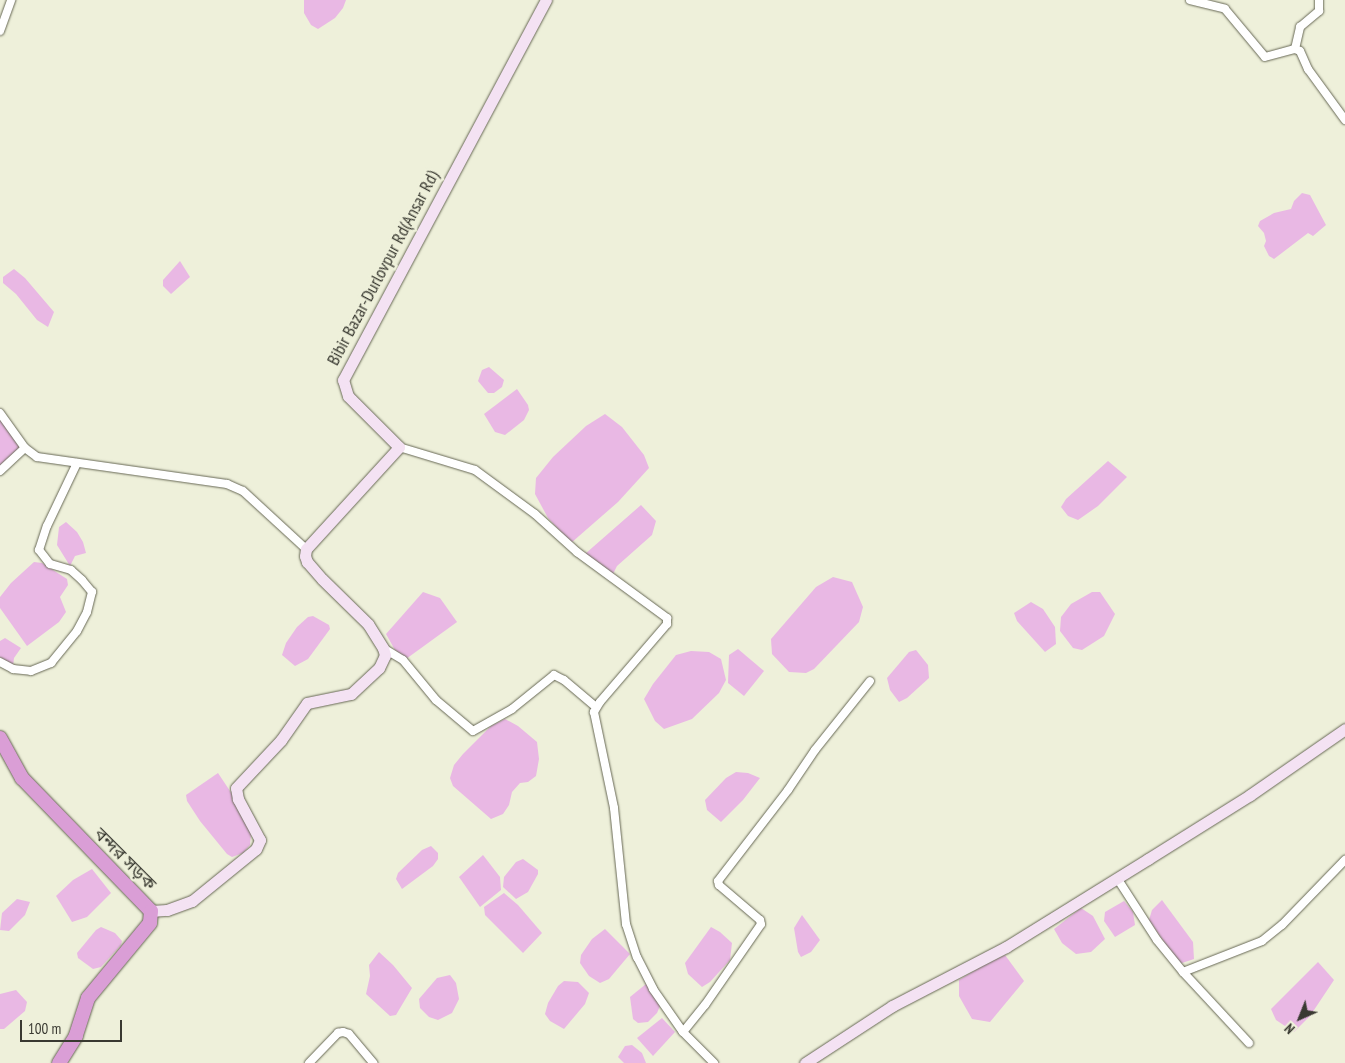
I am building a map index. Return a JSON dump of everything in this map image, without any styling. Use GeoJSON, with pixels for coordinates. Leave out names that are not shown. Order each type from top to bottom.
{"type":"FeatureCollection","features":[{"type":"Feature","properties":{"kind":"highway","name":"বন্দর সড়ক"},"geometry":{"type":"LineString","coordinates":[[0,738],[22,778],[151,911],[150,923],[88,998],[76,1036],[59,1063]]}},
{"type":"Feature","properties":{"kind":"street"},"geometry":{"type":"LineString","coordinates":[[0,31],[11,0]]}},
{"type":"Feature","properties":{"kind":"street","name":"Bibir Bazar-Durlovpur Rd(Ansar Rd)"},"geometry":{"type":"LineString","coordinates":[[399,447],[348,396],[343,380],[546,0]]}},
{"type":"Feature","properties":{"kind":"street"},"geometry":{"type":"LineString","coordinates":[[1190,0],[1225,9],[1265,57],[1295,49],[1300,51],[1308,69],[1345,120]]}},
{"type":"Feature","properties":{"kind":"street"},"geometry":{"type":"LineString","coordinates":[[1295,49],[1300,27],[1319,12],[1319,0]]}},
{"type":"Feature","properties":{"kind":"street"},"geometry":{"type":"LineString","coordinates":[[0,413],[25,448],[37,457],[228,484],[243,491],[306,549],[307,562],[368,624],[383,648],[385,655],[379,668],[351,694],[307,703],[280,740],[236,788],[238,799],[260,840],[256,849],[192,901],[167,910],[151,911]]}},
{"type":"Feature","properties":{"kind":"street"},"geometry":{"type":"LineString","coordinates":[[306,549],[399,447],[476,470],[536,514],[584,558],[667,618],[667,624],[596,707],[595,718],[614,808],[626,924],[637,957],[653,989],[683,1032],[714,1063]]}},
{"type":"Feature","properties":{"kind":"street"},"geometry":{"type":"LineString","coordinates":[[0,470],[25,448]]}},
{"type":"Feature","properties":{"kind":"street"},"geometry":{"type":"LineString","coordinates":[[0,662],[13,669],[31,671],[51,663],[78,631],[87,612],[92,592],[70,570],[50,564],[40,550],[47,526],[77,463]]}},
{"type":"Feature","properties":{"kind":"street"},"geometry":{"type":"LineString","coordinates":[[383,648],[403,660],[436,700],[473,731],[512,709],[554,675],[564,680],[596,707]]}},
{"type":"Feature","properties":{"kind":"street"},"geometry":{"type":"LineString","coordinates":[[683,1032],[705,1005],[761,924],[760,920],[719,885],[718,880],[782,798],[815,750],[870,681]]}},
{"type":"Feature","properties":{"kind":"street"},"geometry":{"type":"LineString","coordinates":[[805,1063],[892,1006],[1006,946],[1117,878],[1250,795],[1345,729]]}},
{"type":"Feature","properties":{"kind":"street"},"geometry":{"type":"LineString","coordinates":[[1183,972],[1262,941],[1282,925],[1345,860]]}},
{"type":"Feature","properties":{"kind":"street"},"geometry":{"type":"LineString","coordinates":[[1117,878],[1157,940],[1183,972],[1249,1043]]}},
{"type":"Feature","properties":{"kind":"street"},"geometry":{"type":"LineString","coordinates":[[309,1063],[338,1033],[343,1032],[349,1034],[372,1063]]}},
{"type":"Feature","properties":{"kind":"shaded area"},"geometry":{"type":"Polygon","coordinates":[[[304,0],[346,0],[343,8],[335,18],[318,29],[311,25],[304,13],[304,0]]]}},
{"type":"Feature","properties":{"kind":"shaded area"},"geometry":{"type":"Polygon","coordinates":[[[1302,193],[1310,195],[1326,225],[1313,236],[1308,233],[1274,259],[1269,256],[1264,246],[1266,241],[1264,233],[1258,226],[1260,221],[1274,213],[1291,209],[1294,201],[1302,193]]]}},
{"type":"Feature","properties":{"kind":"shaded area"},"geometry":{"type":"Polygon","coordinates":[[[180,261],[190,277],[171,294],[163,286],[163,280],[180,261]]]}},
{"type":"Feature","properties":{"kind":"shaded area"},"geometry":{"type":"Polygon","coordinates":[[[14,269],[25,278],[54,312],[48,327],[37,320],[16,294],[3,283],[3,277],[14,269]]]}},
{"type":"Feature","properties":{"kind":"shaded area"},"geometry":{"type":"Polygon","coordinates":[[[489,367],[504,380],[502,387],[494,393],[488,393],[478,381],[482,370],[489,367]]]}},
{"type":"Feature","properties":{"kind":"shaded area"},"geometry":{"type":"Polygon","coordinates":[[[517,389],[528,405],[529,410],[524,420],[505,435],[495,432],[484,414],[517,389]]]}},
{"type":"Feature","properties":{"kind":"shaded area"},"geometry":{"type":"Polygon","coordinates":[[[605,414],[622,427],[644,455],[649,468],[618,502],[571,543],[548,518],[535,494],[536,478],[553,457],[586,426],[605,414]]]}},
{"type":"Feature","properties":{"kind":"shaded area"},"geometry":{"type":"Polygon","coordinates":[[[0,415],[21,447],[0,468],[0,415]]]}},
{"type":"Feature","properties":{"kind":"shaded area"},"geometry":{"type":"Polygon","coordinates":[[[1108,461],[1127,477],[1098,506],[1078,520],[1068,516],[1061,507],[1066,499],[1108,461]]]}},
{"type":"Feature","properties":{"kind":"shaded area"},"geometry":{"type":"Polygon","coordinates":[[[641,505],[656,521],[652,535],[617,566],[613,574],[585,554],[641,505]]]}},
{"type":"Feature","properties":{"kind":"shaded area"},"geometry":{"type":"Polygon","coordinates":[[[66,522],[77,532],[83,542],[86,553],[75,556],[70,566],[57,545],[59,527],[66,522]]]}},
{"type":"Feature","properties":{"kind":"shaded area"},"geometry":{"type":"Polygon","coordinates":[[[34,562],[42,563],[67,579],[68,585],[60,597],[66,612],[59,622],[27,646],[0,608],[0,597],[11,583],[34,562]]]}},
{"type":"Feature","properties":{"kind":"shaded area"},"geometry":{"type":"Polygon","coordinates":[[[833,577],[852,582],[863,607],[859,622],[814,669],[806,673],[789,672],[772,654],[771,639],[816,587],[833,577]]]}},
{"type":"Feature","properties":{"kind":"shaded area"},"geometry":{"type":"Polygon","coordinates":[[[423,592],[440,598],[457,622],[406,659],[395,650],[386,634],[423,592]]]}},
{"type":"Feature","properties":{"kind":"shaded area"},"geometry":{"type":"Polygon","coordinates":[[[1092,592],[1100,592],[1115,614],[1104,636],[1082,650],[1073,648],[1060,631],[1061,617],[1071,604],[1092,592]]]}},
{"type":"Feature","properties":{"kind":"shaded area"},"geometry":{"type":"Polygon","coordinates":[[[1031,602],[1043,609],[1055,627],[1056,644],[1045,652],[1017,621],[1014,613],[1031,602]]]}},
{"type":"Feature","properties":{"kind":"shaded area"},"geometry":{"type":"Polygon","coordinates":[[[313,616],[329,625],[330,629],[308,659],[295,666],[282,655],[286,643],[297,627],[308,617],[313,616]]]}},
{"type":"Feature","properties":{"kind":"shaded area"},"geometry":{"type":"Polygon","coordinates":[[[5,638],[21,648],[14,658],[13,666],[0,657],[0,641],[5,638]]]}},
{"type":"Feature","properties":{"kind":"shaded area"},"geometry":{"type":"Polygon","coordinates":[[[738,649],[764,671],[744,696],[728,683],[729,655],[738,649]]]}},
{"type":"Feature","properties":{"kind":"shaded area"},"geometry":{"type":"Polygon","coordinates":[[[916,650],[928,665],[929,678],[907,698],[899,702],[890,690],[887,678],[909,652],[916,650]]]}},
{"type":"Feature","properties":{"kind":"shaded area"},"geometry":{"type":"Polygon","coordinates":[[[691,651],[709,652],[721,659],[726,680],[719,693],[692,719],[664,729],[655,721],[644,699],[653,684],[676,655],[691,651]]]}},
{"type":"Feature","properties":{"kind":"shaded area"},"geometry":{"type":"Polygon","coordinates":[[[505,719],[518,726],[537,742],[539,759],[536,776],[528,782],[520,783],[512,792],[509,805],[503,814],[491,819],[453,786],[450,778],[454,765],[463,754],[491,726],[505,719]]]}},
{"type":"Feature","properties":{"kind":"shaded area"},"geometry":{"type":"Polygon","coordinates":[[[736,772],[748,773],[760,778],[743,800],[721,822],[707,810],[705,800],[726,778],[736,772]]]}},
{"type":"Feature","properties":{"kind":"shaded area"},"geometry":{"type":"Polygon","coordinates":[[[218,773],[240,806],[251,834],[250,845],[243,853],[232,857],[227,854],[200,821],[187,801],[186,795],[218,773]]]}},
{"type":"Feature","properties":{"kind":"shaded area"},"geometry":{"type":"Polygon","coordinates":[[[431,846],[438,853],[438,859],[433,866],[402,889],[396,879],[398,873],[422,850],[431,846]]]}},
{"type":"Feature","properties":{"kind":"shaded area"},"geometry":{"type":"Polygon","coordinates":[[[483,855],[500,877],[501,890],[480,907],[459,877],[483,855]]]}},
{"type":"Feature","properties":{"kind":"shaded area"},"geometry":{"type":"Polygon","coordinates":[[[523,859],[538,870],[538,874],[528,892],[516,899],[503,887],[504,877],[516,862],[523,859]]]}},
{"type":"Feature","properties":{"kind":"shaded area"},"geometry":{"type":"Polygon","coordinates":[[[92,869],[111,893],[87,917],[72,922],[56,896],[73,880],[92,869]]]}},
{"type":"Feature","properties":{"kind":"shaded area"},"geometry":{"type":"Polygon","coordinates":[[[504,893],[518,905],[542,933],[523,953],[485,915],[484,907],[504,893]]]}},
{"type":"Feature","properties":{"kind":"shaded area"},"geometry":{"type":"Polygon","coordinates":[[[17,899],[30,902],[25,915],[9,931],[0,930],[2,913],[17,899]]]}},
{"type":"Feature","properties":{"kind":"shaded area"},"geometry":{"type":"Polygon","coordinates":[[[1162,900],[1193,942],[1194,959],[1179,964],[1149,920],[1152,910],[1162,900]]]}},
{"type":"Feature","properties":{"kind":"shaded area"},"geometry":{"type":"Polygon","coordinates":[[[1124,901],[1133,912],[1135,925],[1115,937],[1104,921],[1105,912],[1124,901]]]}},
{"type":"Feature","properties":{"kind":"shaded area"},"geometry":{"type":"Polygon","coordinates":[[[1081,908],[1093,916],[1105,939],[1091,952],[1076,954],[1062,943],[1054,929],[1081,908]]]}},
{"type":"Feature","properties":{"kind":"shaded area"},"geometry":{"type":"Polygon","coordinates":[[[802,915],[820,940],[811,952],[801,957],[798,952],[794,928],[802,915]]]}},
{"type":"Feature","properties":{"kind":"shaded area"},"geometry":{"type":"Polygon","coordinates":[[[101,927],[115,933],[122,941],[121,945],[101,967],[93,969],[78,958],[77,953],[96,930],[101,927]]]}},
{"type":"Feature","properties":{"kind":"shaded area"},"geometry":{"type":"Polygon","coordinates":[[[711,927],[732,943],[730,960],[710,982],[702,987],[688,974],[685,963],[711,927]]]}},
{"type":"Feature","properties":{"kind":"shaded area"},"geometry":{"type":"Polygon","coordinates":[[[605,929],[630,954],[609,979],[600,983],[589,976],[580,963],[581,955],[592,939],[605,929]]]}},
{"type":"Feature","properties":{"kind":"shaded area"},"geometry":{"type":"Polygon","coordinates":[[[379,952],[393,965],[412,988],[396,1015],[390,1016],[366,994],[370,976],[369,965],[379,952]]]}},
{"type":"Feature","properties":{"kind":"shaded area"},"geometry":{"type":"Polygon","coordinates":[[[1005,955],[1024,981],[990,1022],[972,1019],[959,996],[959,980],[1005,955]]]}},
{"type":"Feature","properties":{"kind":"shaded area"},"geometry":{"type":"Polygon","coordinates":[[[1318,962],[1334,980],[1310,1016],[1294,1032],[1276,1020],[1271,1009],[1318,962]]]}},
{"type":"Feature","properties":{"kind":"shaded area"},"geometry":{"type":"Polygon","coordinates":[[[450,975],[456,983],[459,999],[452,1013],[438,1020],[429,1017],[420,1008],[419,999],[437,978],[450,975]]]}},
{"type":"Feature","properties":{"kind":"shaded area"},"geometry":{"type":"Polygon","coordinates":[[[564,981],[578,982],[589,993],[585,1004],[564,1029],[550,1021],[545,1014],[548,1003],[558,986],[564,981]]]}},
{"type":"Feature","properties":{"kind":"shaded area"},"geometry":{"type":"Polygon","coordinates":[[[646,984],[657,997],[660,1006],[657,1013],[648,1022],[638,1023],[633,1019],[630,997],[646,984]]]}},
{"type":"Feature","properties":{"kind":"shaded area"},"geometry":{"type":"Polygon","coordinates":[[[16,990],[27,1002],[25,1011],[4,1029],[0,1029],[0,994],[16,990]]]}},
{"type":"Feature","properties":{"kind":"shaded area"},"geometry":{"type":"Polygon","coordinates":[[[662,1018],[675,1032],[653,1056],[637,1038],[662,1018]]]}},
{"type":"Feature","properties":{"kind":"shaded area"},"geometry":{"type":"Polygon","coordinates":[[[632,1045],[642,1053],[646,1063],[624,1063],[618,1057],[625,1046],[632,1045]]]}}]}
